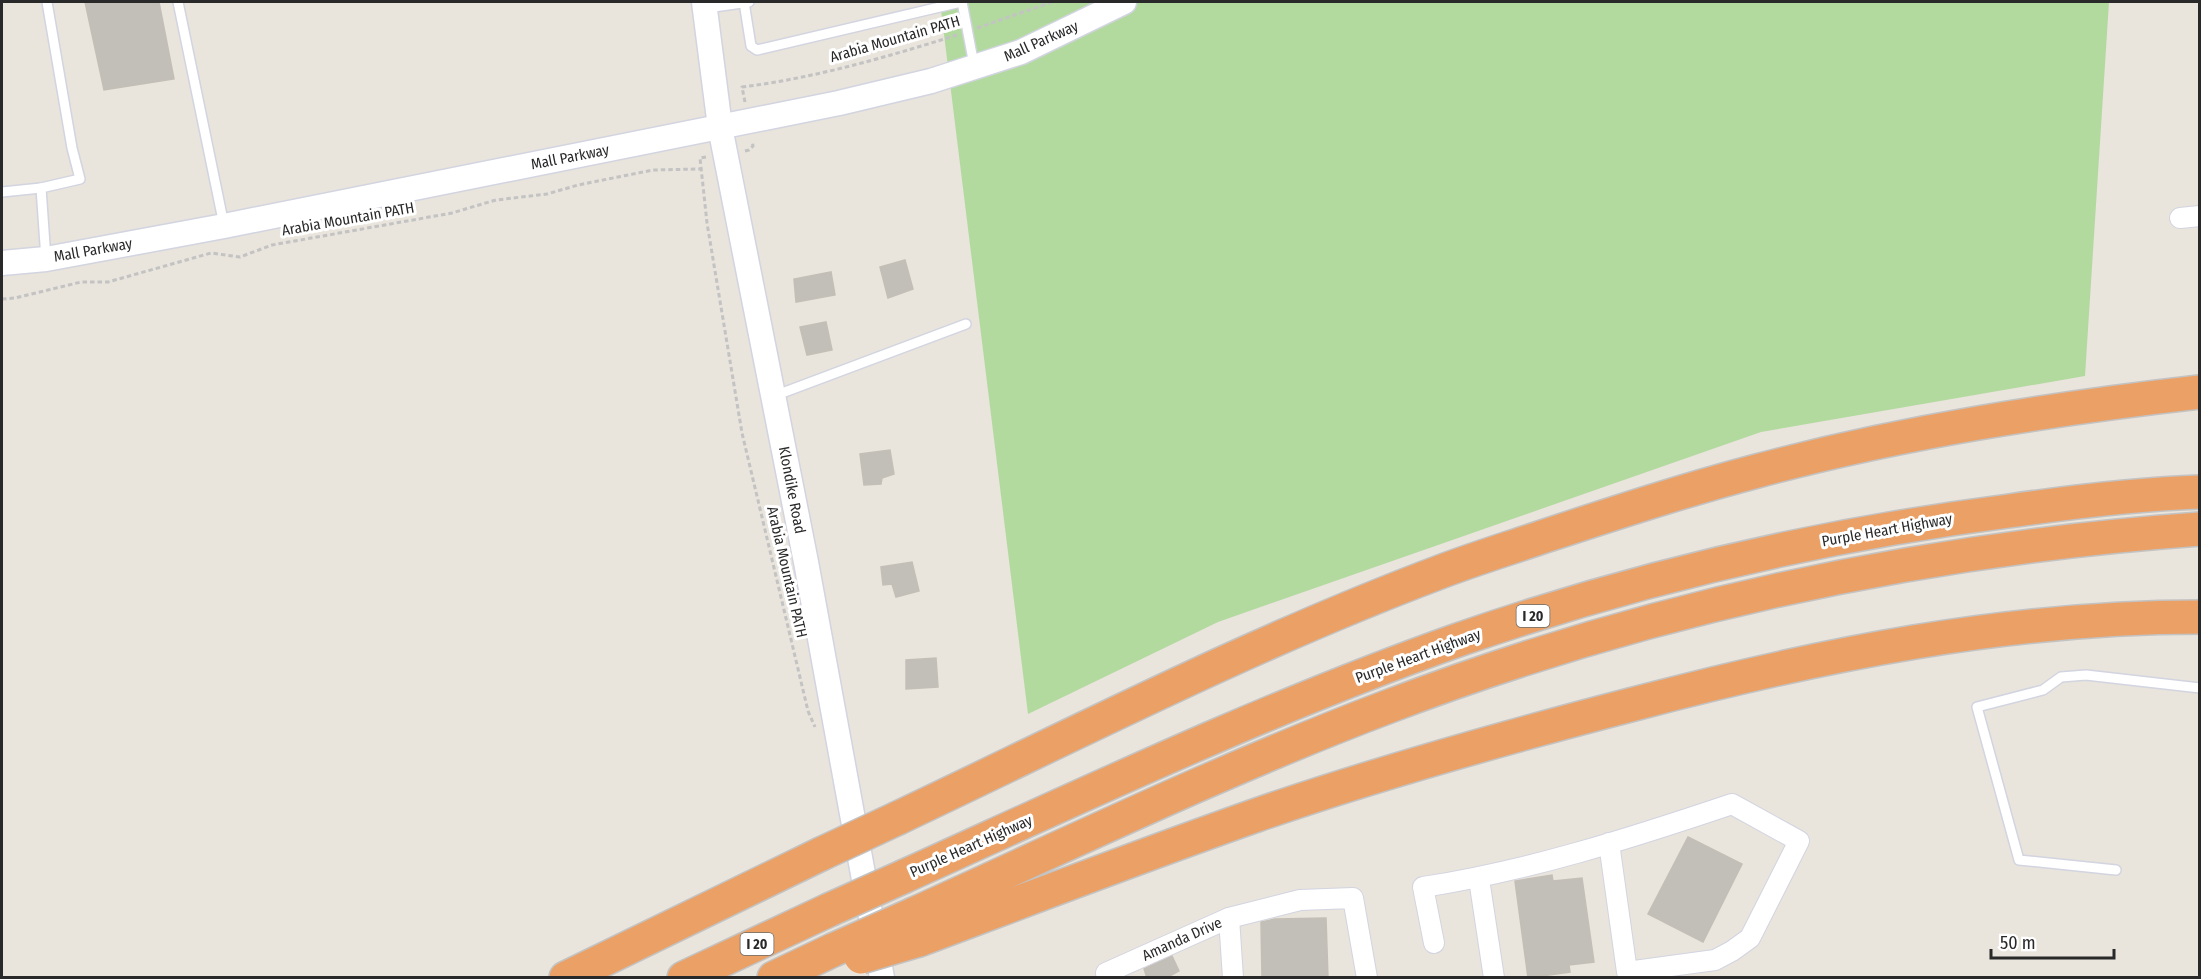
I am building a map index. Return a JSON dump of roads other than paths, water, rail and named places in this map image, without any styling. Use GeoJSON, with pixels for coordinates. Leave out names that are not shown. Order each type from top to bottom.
{"type":"FeatureCollection","features":[{"type":"Feature","properties":{"kind":"highway"},"geometry":{"type":"LineString","coordinates":[[566,978],[1257,647],[1441,571],[1648,502],[1758,470],[1874,443],[2009,418],[2119,401],[2199,392]]}},
{"type":"Feature","properties":{"kind":"highway","name":"Purple Heart Highway"},"geometry":{"type":"LineString","coordinates":[[684,978],[829,910],[1234,728],[1459,640],[1585,599],[1690,572],[1877,530],[2068,503],[2199,492]]}},
{"type":"Feature","properties":{"kind":"highway","name":"I 20"},"geometry":{"type":"LineString","coordinates":[[777,976],[916,927],[1306,738],[1486,672],[1588,639],[1691,609],[1880,569],[2086,538],[2199,529]]}},
{"type":"Feature","properties":{"kind":"highway"},"geometry":{"type":"LineString","coordinates":[[916,927],[1269,811],[1464,750],[1698,687],[1922,640],[2015,627],[2106,619],[2199,617]]}},
{"type":"Feature","properties":{"kind":"street","name":"Mall Parkway"},"geometry":{"type":"LineString","coordinates":[[2,263],[46,259],[224,226],[839,103],[932,81],[1021,52],[1124,2]]}},
{"type":"Feature","properties":{"kind":"street","name":"Klondike Road"},"geometry":{"type":"LineString","coordinates":[[705,5],[720,127],[774,396],[882,978]]}},
{"type":"Feature","properties":{"kind":"street"},"geometry":{"type":"LineString","coordinates":[[2180,218],[2199,216]]}},
{"type":"Feature","properties":{"kind":"street"},"geometry":{"type":"LineString","coordinates":[[1434,943],[1423,887],[1479,879],[1609,843],[1646,833],[1732,804],[1799,841],[1750,938],[1714,960],[1627,972],[1609,843]]}},
{"type":"Feature","properties":{"kind":"street"},"geometry":{"type":"LineString","coordinates":[[1479,879],[1494,978]]}},
{"type":"Feature","properties":{"kind":"street","name":"Amanda Drive"},"geometry":{"type":"LineString","coordinates":[[1107,978],[1106,973],[1229,918],[1300,900],[1353,898],[1367,978]]}},
{"type":"Feature","properties":{"kind":"street","name":"Amanda Drive"},"geometry":{"type":"LineString","coordinates":[[1229,918],[1233,978]]}},
{"type":"Feature","properties":{"kind":"lane"},"geometry":{"type":"LineString","coordinates":[[2,192],[41,188],[80,179],[72,148],[47,2]]}},
{"type":"Feature","properties":{"kind":"lane"},"geometry":{"type":"LineString","coordinates":[[178,2],[224,226]]}},
{"type":"Feature","properties":{"kind":"lane"},"geometry":{"type":"LineString","coordinates":[[744,2],[751,46],[757,50],[961,2],[974,68]]}},
{"type":"Feature","properties":{"kind":"lane"},"geometry":{"type":"LineString","coordinates":[[705,5],[749,2]]}},
{"type":"Feature","properties":{"kind":"lane"},"geometry":{"type":"LineString","coordinates":[[41,188],[46,259]]}},
{"type":"Feature","properties":{"kind":"lane"},"geometry":{"type":"LineString","coordinates":[[774,396],[966,324]]}},
{"type":"Feature","properties":{"kind":"lane"},"geometry":{"type":"LineString","coordinates":[[2116,870],[2019,860],[1977,707],[2043,690],[2061,677],[2070,676],[2086,675],[2199,688]]}}]}
